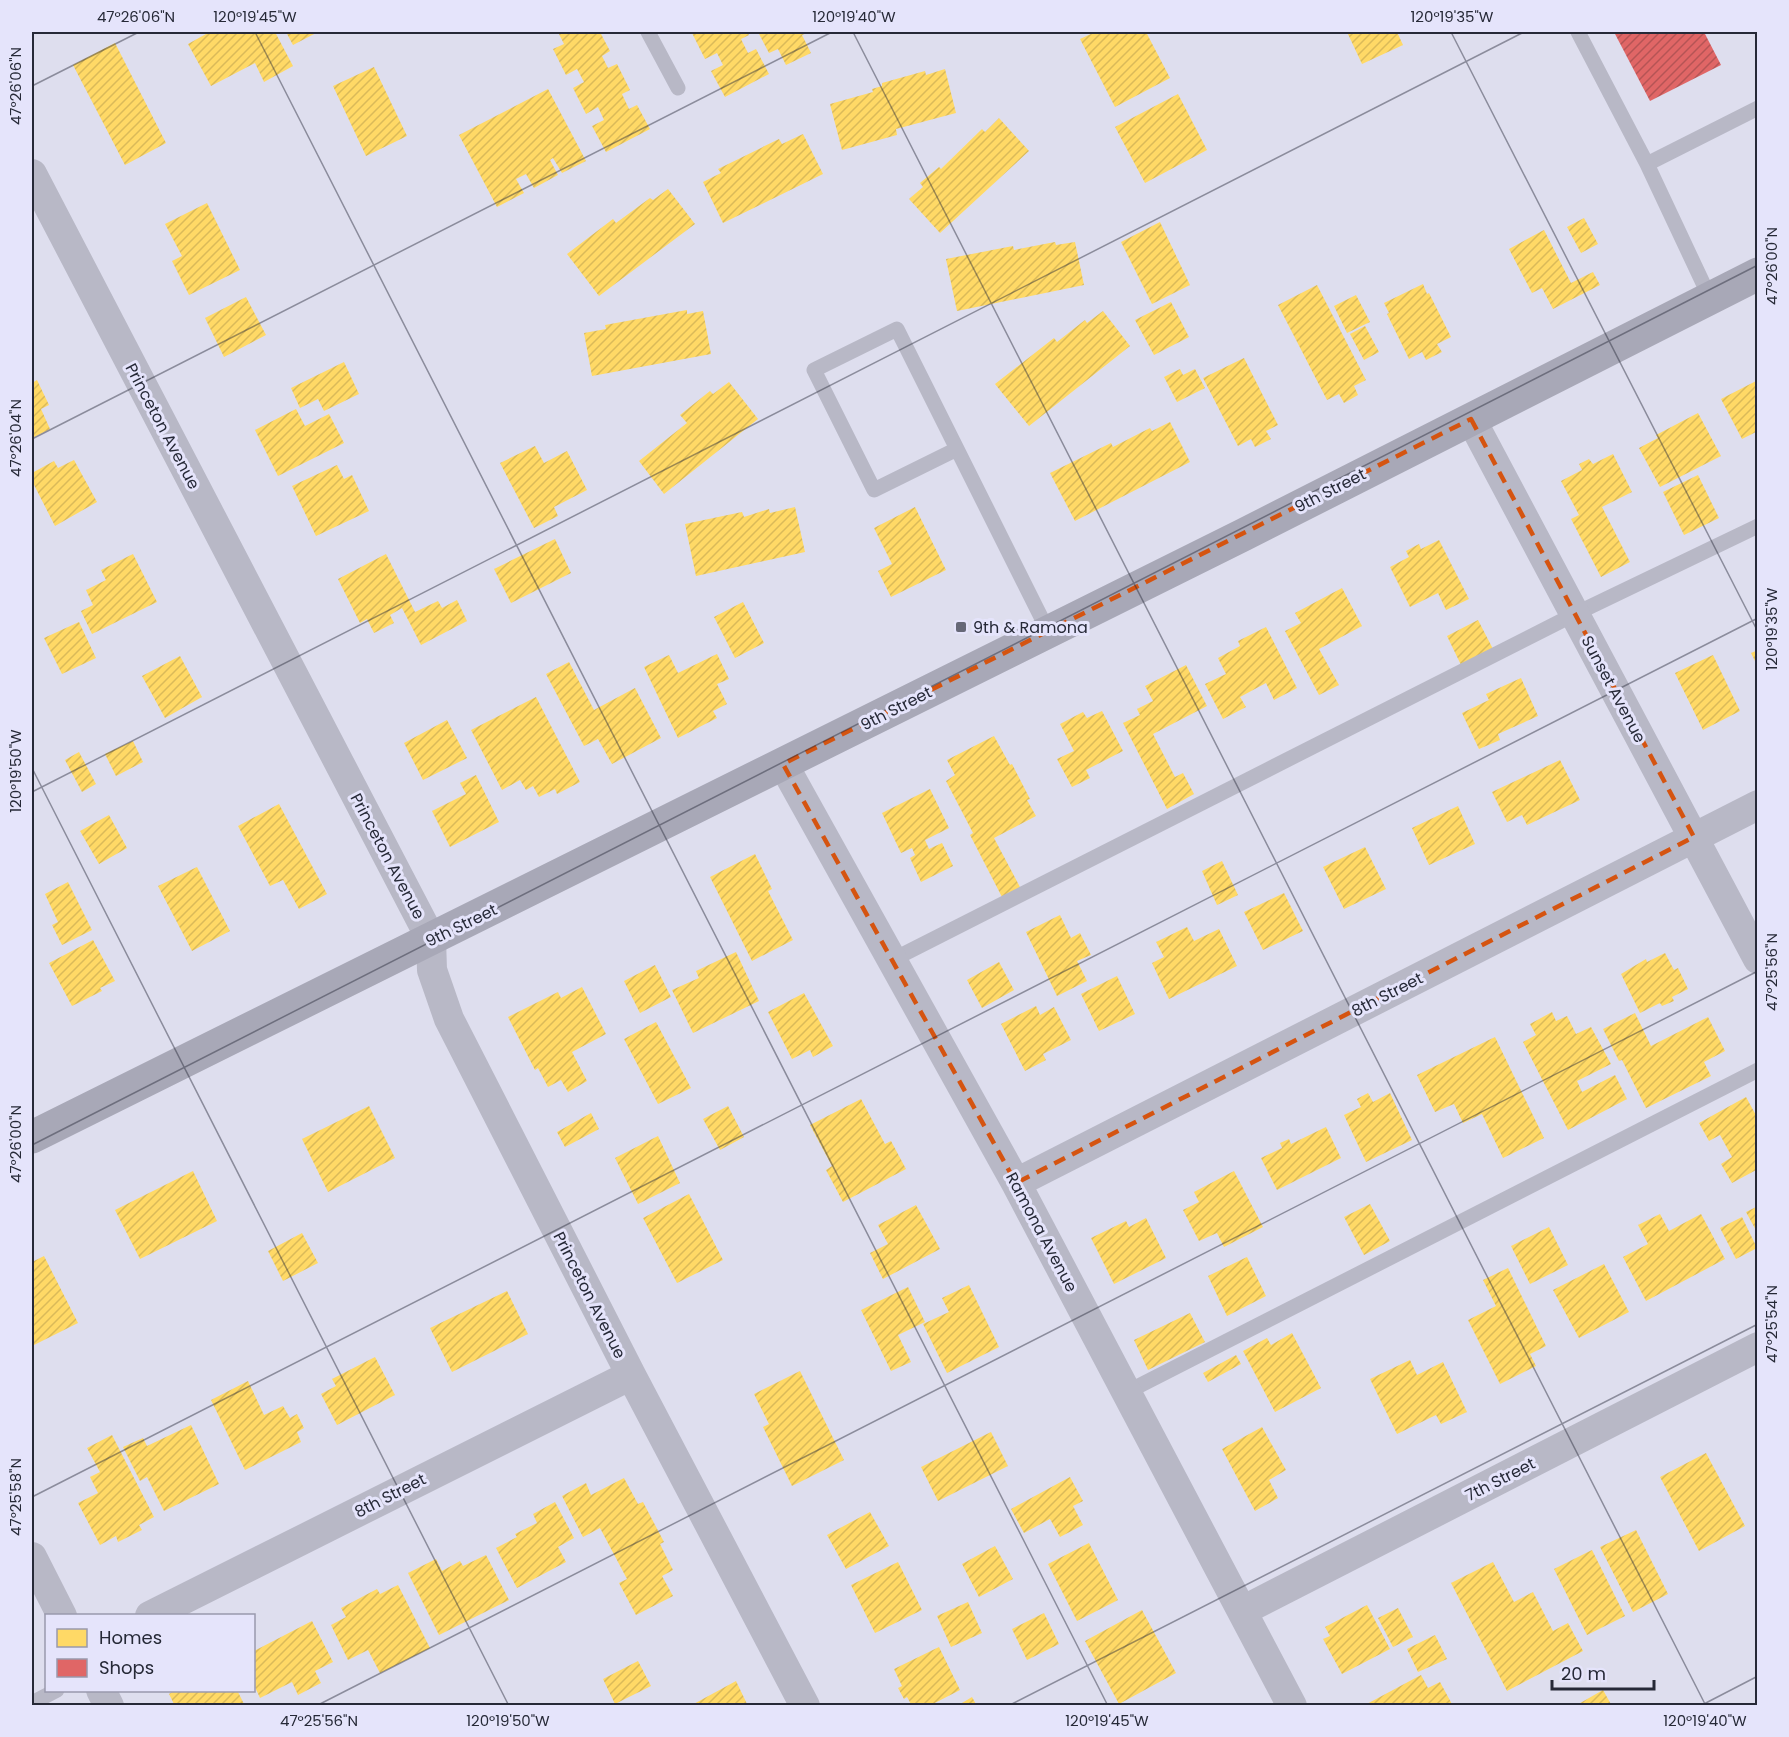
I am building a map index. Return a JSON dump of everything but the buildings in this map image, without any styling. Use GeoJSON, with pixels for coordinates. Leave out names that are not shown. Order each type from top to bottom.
{"type":"FeatureCollection","features":[{"type":"Feature","properties":{"kind":"street","name":"Princeton Avenue"},"geometry":{"type":"LineString","coordinates":[[32,174],[431,939],[432,970],[448,1019],[631,1376],[806,1706]]}},
{"type":"Feature","properties":{"kind":"street","name":"9th Street"},"geometry":{"type":"LineString","coordinates":[[32,1137],[783,764],[1758,274]]}},
{"type":"Feature","properties":{"kind":"street","name":"Sunset Avenue"},"geometry":{"type":"LineString","coordinates":[[1471,419],[1758,959]]}},
{"type":"Feature","properties":{"kind":"street","name":"Ramona Avenue"},"geometry":{"type":"LineString","coordinates":[[783,764],[1016,1184],[1292,1706]]}},
{"type":"Feature","properties":{"kind":"street","name":"8th Street"},"geometry":{"type":"LineString","coordinates":[[1016,1184],[1758,805]]}},
{"type":"Feature","properties":{"kind":"street","name":"7th Street"},"geometry":{"type":"LineString","coordinates":[[1242,1611],[1758,1347]]}},
{"type":"Feature","properties":{"kind":"street","name":"8th Street"},"geometry":{"type":"LineString","coordinates":[[154,1614],[631,1376]]}},
{"type":"Feature","properties":{"kind":"street"},"geometry":{"type":"LineString","coordinates":[[32,1557],[61,1614]]}},
{"type":"Feature","properties":{"kind":"street"},"geometry":{"type":"LineString","coordinates":[[102,1692],[109,1706]]}},
{"type":"Feature","properties":{"kind":"lane"},"geometry":{"type":"LineString","coordinates":[[648,32],[678,88]]}},
{"type":"Feature","properties":{"kind":"lane"},"geometry":{"type":"LineString","coordinates":[[1578,32],[1647,164],[1710,298]]}},
{"type":"Feature","properties":{"kind":"lane"},"geometry":{"type":"LineString","coordinates":[[1647,164],[1758,108]]}},
{"type":"Feature","properties":{"kind":"lane"},"geometry":{"type":"LineString","coordinates":[[957,449],[874,490],[814,370],[897,329],[957,449],[1048,631]]}},
{"type":"Feature","properties":{"kind":"lane"},"geometry":{"type":"LineString","coordinates":[[892,960],[1575,614],[1758,526]]}},
{"type":"Feature","properties":{"kind":"lane"},"geometry":{"type":"LineString","coordinates":[[1126,1392],[1758,1070]]}},
{"type":"Feature","properties":{"kind":"lane"},"geometry":{"type":"LineString","coordinates":[[32,1703],[53,1692]]}},
{"type":"Feature","properties":{"kind":"highlighted area"},"geometry":{"type":"Polygon","coordinates":[[[1471,419],[1694,837],[1016,1183],[783,764],[1471,419]]]}},
{"type":"Feature","properties":{"kind":"place","name":"9th & Ramona"},"geometry":{"type":"Point","coordinates":[961,627]}}]}
